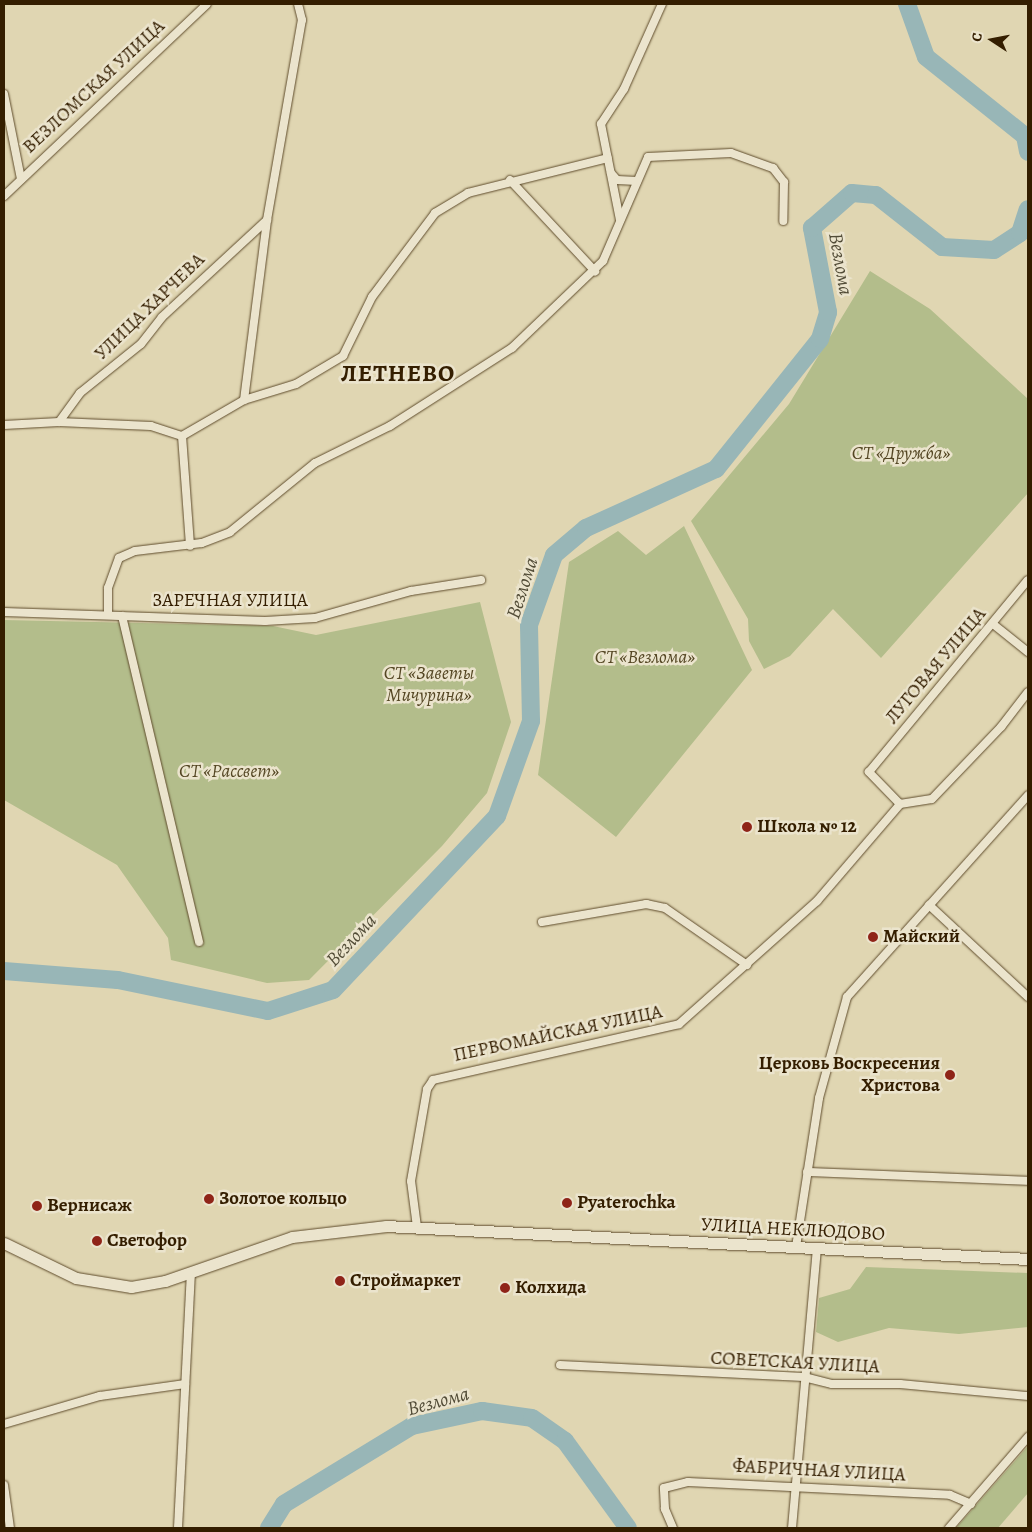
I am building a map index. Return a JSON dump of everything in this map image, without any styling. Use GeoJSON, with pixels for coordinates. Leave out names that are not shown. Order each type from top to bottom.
{"type":"FeatureCollection","features":[{"type":"Feature","properties":{"kind":"main road","name":"УЛИЦА НЕКЛЮДОВО"},"geometry":{"type":"LineString","coordinates":[[4,1243],[56,1270],[95,1283],[131,1287],[191,1272],[262,1245],[324,1230],[417,1228],[1028,1259]]}},
{"type":"Feature","properties":{"kind":"street","name":"ВЕЗЛОМСКАЯ УЛИЦА"},"geometry":{"type":"LineString","coordinates":[[4,196],[207,4]]}},
{"type":"Feature","properties":{"kind":"street"},"geometry":{"type":"LineString","coordinates":[[244,400],[267,220],[302,20],[298,4]]}},
{"type":"Feature","properties":{"kind":"street"},"geometry":{"type":"LineString","coordinates":[[621,222],[601,124],[624,89],[662,4]]}},
{"type":"Feature","properties":{"kind":"street"},"geometry":{"type":"LineString","coordinates":[[4,94],[21,179]]}},
{"type":"Feature","properties":{"kind":"street"},"geometry":{"type":"LineString","coordinates":[[108,615],[108,588],[119,558],[135,551],[190,546],[230,532],[315,464],[390,426],[489,365],[595,271],[612,247],[648,157],[731,153],[773,168],[784,182],[783,221]]}},
{"type":"Feature","properties":{"kind":"street"},"geometry":{"type":"LineString","coordinates":[[4,425],[59,422],[151,426],[182,436],[244,400],[296,384],[343,356],[372,297],[435,213],[468,192],[510,180],[608,158]]}},
{"type":"Feature","properties":{"kind":"street"},"geometry":{"type":"LineString","coordinates":[[611,173],[624,182],[637,181]]}},
{"type":"Feature","properties":{"kind":"street"},"geometry":{"type":"LineString","coordinates":[[510,180],[595,271]]}},
{"type":"Feature","properties":{"kind":"street","name":"УЛИЦА ХАРЧЕВА"},"geometry":{"type":"LineString","coordinates":[[59,422],[80,393],[141,344],[162,317],[267,220]]}},
{"type":"Feature","properties":{"kind":"street"},"geometry":{"type":"LineString","coordinates":[[182,436],[190,546]]}},
{"type":"Feature","properties":{"kind":"street","name":"ЗАРЕЧНАЯ УЛИЦА"},"geometry":{"type":"LineString","coordinates":[[4,612],[122,616],[315,618],[412,591],[481,580]]}},
{"type":"Feature","properties":{"kind":"street","name":"ЛУГОВАЯ УЛИЦА"},"geometry":{"type":"LineString","coordinates":[[900,804],[869,772],[1028,580]]}},
{"type":"Feature","properties":{"kind":"street"},"geometry":{"type":"LineString","coordinates":[[122,616],[199,942]]}},
{"type":"Feature","properties":{"kind":"street"},"geometry":{"type":"LineString","coordinates":[[993,624],[1028,652]]}},
{"type":"Feature","properties":{"kind":"street"},"geometry":{"type":"LineString","coordinates":[[900,804],[932,799],[1002,727],[1028,692]]}},
{"type":"Feature","properties":{"kind":"street"},"geometry":{"type":"LineString","coordinates":[[796,1247],[821,1088],[844,1002],[879,956],[929,905],[1028,795]]}},
{"type":"Feature","properties":{"kind":"street","name":"ПЕРВОМАЙСКАЯ УЛИЦА"},"geometry":{"type":"LineString","coordinates":[[417,1228],[411,1181],[427,1089],[433,1080],[674,1026],[713,998],[817,901],[900,804]]}},
{"type":"Feature","properties":{"kind":"street"},"geometry":{"type":"LineString","coordinates":[[542,922],[646,904],[665,908],[747,965]]}},
{"type":"Feature","properties":{"kind":"street"},"geometry":{"type":"LineString","coordinates":[[929,905],[1028,996]]}},
{"type":"Feature","properties":{"kind":"street"},"geometry":{"type":"LineString","coordinates":[[807,1172],[1028,1181]]}},
{"type":"Feature","properties":{"kind":"street"},"geometry":{"type":"LineString","coordinates":[[792,1528],[804,1377],[817,1249]]}},
{"type":"Feature","properties":{"kind":"street"},"geometry":{"type":"LineString","coordinates":[[178,1528],[191,1272]]}},
{"type":"Feature","properties":{"kind":"street","name":"СОВЕТСКАЯ УЛИЦА"},"geometry":{"type":"LineString","coordinates":[[560,1364],[804,1377],[832,1384],[900,1384],[1028,1396]]}},
{"type":"Feature","properties":{"kind":"street"},"geometry":{"type":"LineString","coordinates":[[4,1424],[100,1396],[185,1384]]}},
{"type":"Feature","properties":{"kind":"street"},"geometry":{"type":"LineString","coordinates":[[949,1528],[1028,1437]]}},
{"type":"Feature","properties":{"kind":"street","name":"ФАБРИЧНАЯ УЛИЦА"},"geometry":{"type":"LineString","coordinates":[[673,1528],[665,1509],[664,1488],[706,1481],[950,1495],[971,1504]]}},
{"type":"Feature","properties":{"kind":"street"},"geometry":{"type":"LineString","coordinates":[[4,1486],[10,1528]]}},
{"type":"Feature","properties":{"kind":"green space","name":"СТ «Дружба»"},"geometry":{"type":"Polygon","coordinates":[[[870,271],[930,309],[1028,399],[1028,493],[881,658],[833,609],[790,656],[764,669],[749,641],[748,619],[691,521],[789,404],[870,271]]]}},
{"type":"Feature","properties":{"kind":"green space","name":"СТ «Везлома»"},"geometry":{"type":"Polygon","coordinates":[[[684,526],[752,670],[616,837],[538,775],[569,562],[618,531],[646,555],[684,526]]]}},
{"type":"Feature","properties":{"kind":"green space","name":"СТ «Рассвет»"},"geometry":{"type":"Polygon","coordinates":[[[480,602],[511,722],[487,793],[442,846],[309,980],[267,983],[171,960],[168,938],[117,865],[4,800],[4,620],[273,626],[316,635],[480,602]]]}},
{"type":"Feature","properties":{"kind":"green space"},"geometry":{"type":"Polygon","coordinates":[[[866,1267],[1028,1273],[1028,1327],[959,1334],[889,1328],[838,1342],[816,1332],[819,1298],[850,1289],[866,1267]]]}},
{"type":"Feature","properties":{"kind":"green space"},"geometry":{"type":"Polygon","coordinates":[[[1028,1446],[1028,1493],[998,1528],[956,1528],[1028,1446]]]}},
{"type":"Feature","properties":{"kind":"waterway","name":"Везлома"},"geometry":{"type":"LineString","coordinates":[[907,4],[926,57],[1025,136],[1028,152]]}},
{"type":"Feature","properties":{"kind":"waterway","name":"Везлома"},"geometry":{"type":"LineString","coordinates":[[4,971],[118,980],[268,1011],[333,990],[497,816],[531,721],[529,625],[554,555],[586,528],[716,469],[820,339],[828,312],[812,228],[852,193],[876,195],[942,247],[994,250],[1020,233],[1028,209]]}},
{"type":"Feature","properties":{"kind":"waterway","name":"Везлома"},"geometry":{"type":"LineString","coordinates":[[269,1528],[284,1504],[412,1426],[482,1411],[532,1418],[565,1441],[628,1528]]}},
{"type":"Feature","properties":{"kind":"place","name":"Школа № 12"},"geometry":{"type":"Point","coordinates":[747,827]}},
{"type":"Feature","properties":{"kind":"place","name":"Майский"},"geometry":{"type":"Point","coordinates":[873,937]}},
{"type":"Feature","properties":{"kind":"place","name":"Церковь Воскресения Христова"},"geometry":{"type":"Point","coordinates":[950,1075]}},
{"type":"Feature","properties":{"kind":"place","name":"Золотое кольцо"},"geometry":{"type":"Point","coordinates":[209,1199]}},
{"type":"Feature","properties":{"kind":"place","name":"Pyaterochka"},"geometry":{"type":"Point","coordinates":[567,1203]}},
{"type":"Feature","properties":{"kind":"place","name":"Вернисаж"},"geometry":{"type":"Point","coordinates":[37,1206]}},
{"type":"Feature","properties":{"kind":"place","name":"Светофор"},"geometry":{"type":"Point","coordinates":[97,1241]}},
{"type":"Feature","properties":{"kind":"place","name":"Строймаркет"},"geometry":{"type":"Point","coordinates":[340,1281]}},
{"type":"Feature","properties":{"kind":"place","name":"Колхида"},"geometry":{"type":"Point","coordinates":[505,1288]}},
{"type":"Feature","properties":{"kind":"district","name":"ЛЕТНЕВО"},"geometry":{"type":"Point","coordinates":[398,374]}},
{"type":"Feature","properties":{"kind":"park label","name":"СТ «Заветы Мичурина»"},"geometry":{"type":"Point","coordinates":[429,685]}}]}
